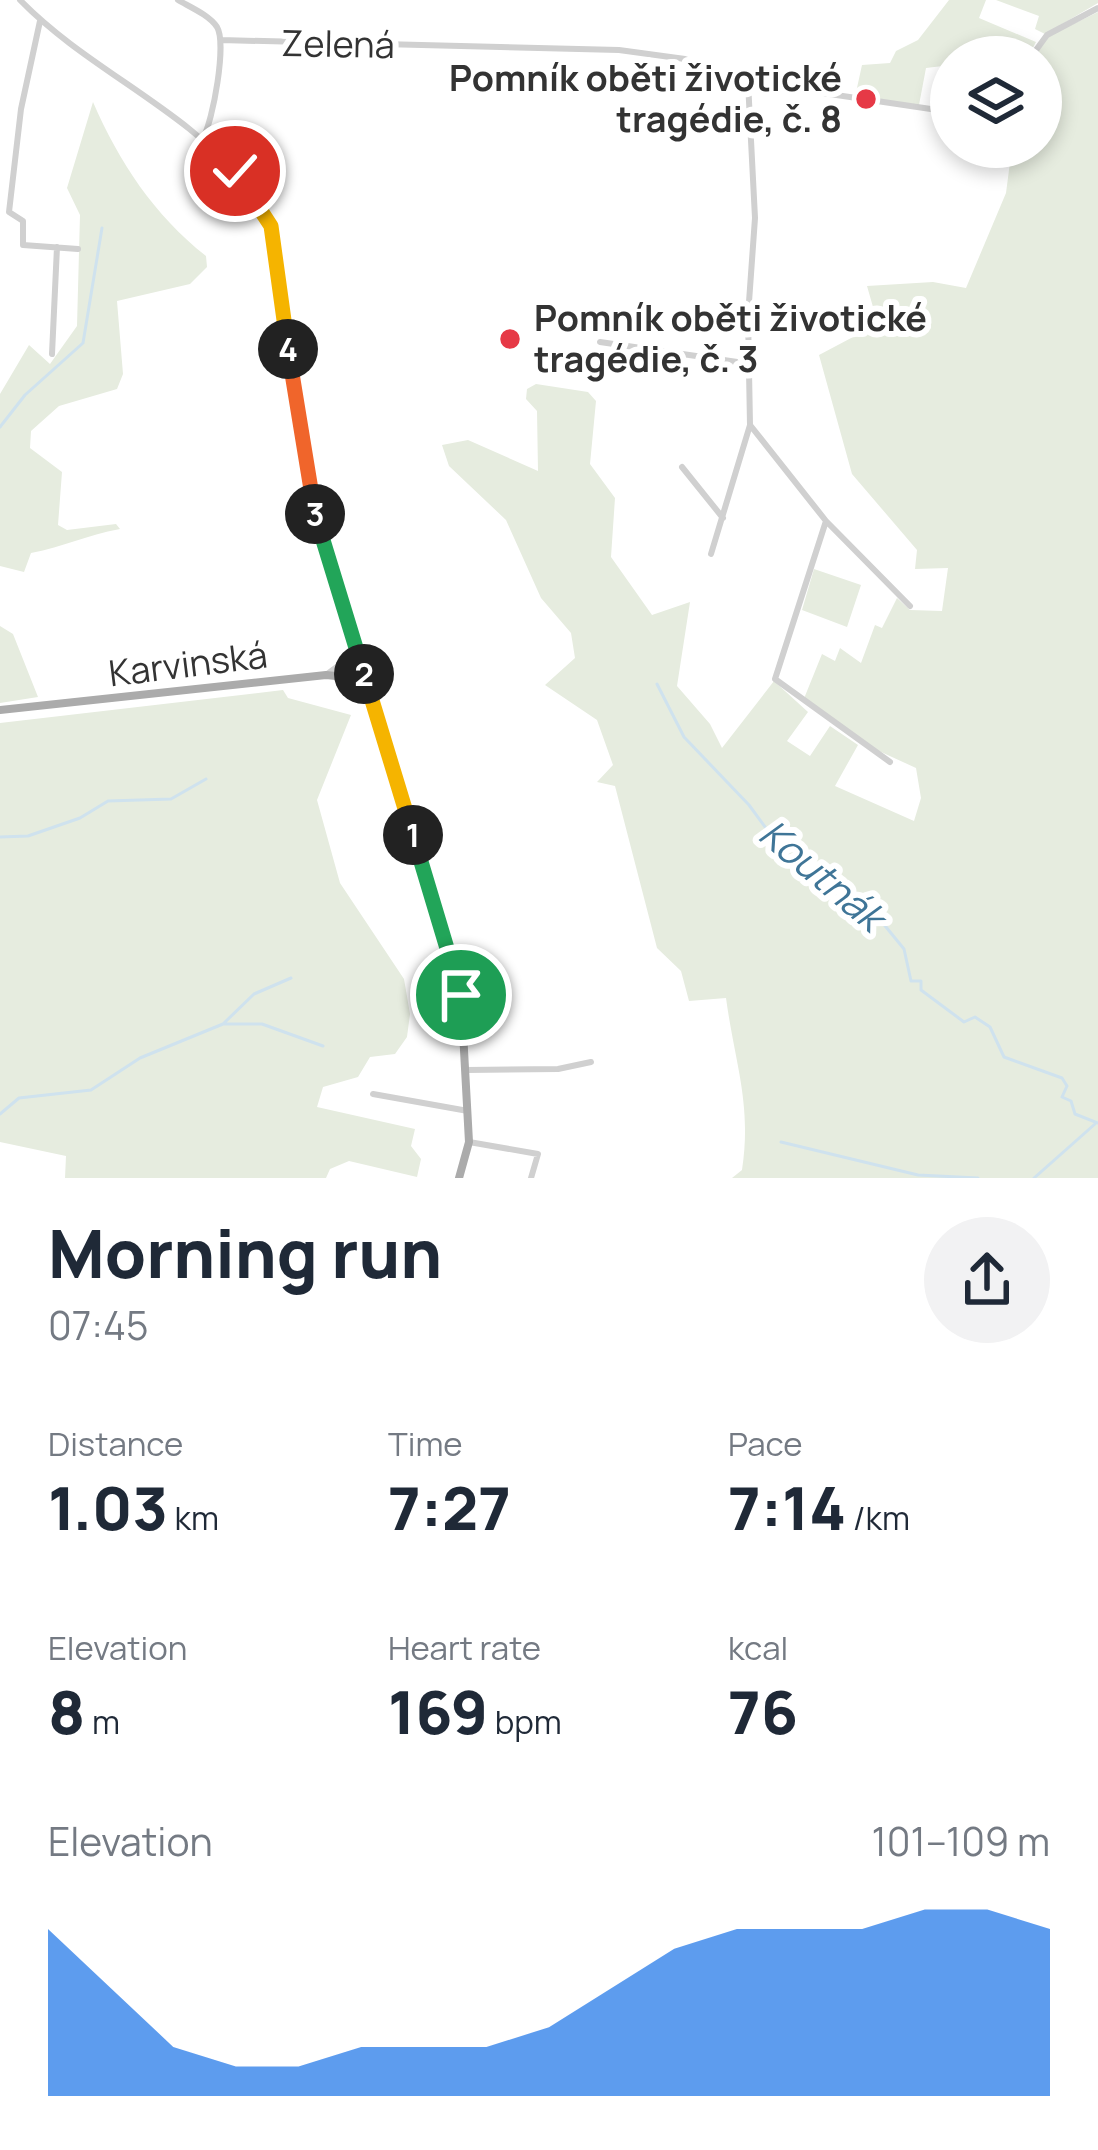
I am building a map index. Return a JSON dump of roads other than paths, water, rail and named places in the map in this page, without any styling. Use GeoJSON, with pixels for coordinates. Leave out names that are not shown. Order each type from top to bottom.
{"type":"FeatureCollection","features":[{"type":"Feature","properties":{"kind":"main road","name":"Karvinská"},"geometry":{"type":"LineString","coordinates":[[0,710],[326,675],[352,679]]}},
{"type":"Feature","properties":{"kind":"main road"},"geometry":{"type":"LineString","coordinates":[[352,679],[371,700],[461,995],[469,1142],[458,1178]]}},
{"type":"Feature","properties":{"kind":"street"},"geometry":{"type":"LineString","coordinates":[[20,0],[69,47],[202,138],[249,188],[271,226],[306,484],[371,700]]}},
{"type":"Feature","properties":{"kind":"street"},"geometry":{"type":"LineString","coordinates":[[178,0],[212,21],[221,40],[210,123],[202,138]]}},
{"type":"Feature","properties":{"kind":"street"},"geometry":{"type":"LineString","coordinates":[[1046,36],[1098,8]]}},
{"type":"Feature","properties":{"kind":"street"},"geometry":{"type":"LineString","coordinates":[[40,21],[21,109],[9,212],[23,221],[23,245],[78,249]]}},
{"type":"Feature","properties":{"kind":"street","name":"Zelená"},"geometry":{"type":"LineString","coordinates":[[221,40],[619,50],[685,59],[748,82],[930,109]]}},
{"type":"Feature","properties":{"kind":"street"},"geometry":{"type":"LineString","coordinates":[[711,554],[750,425],[755,218],[748,82]]}},
{"type":"Feature","properties":{"kind":"street"},"geometry":{"type":"LineString","coordinates":[[52,354],[57,248]]}},
{"type":"Feature","properties":{"kind":"street"},"geometry":{"type":"LineString","coordinates":[[600,342],[751,364]]}},
{"type":"Feature","properties":{"kind":"street"},"geometry":{"type":"LineString","coordinates":[[750,425],[826,520],[910,607]]}},
{"type":"Feature","properties":{"kind":"street"},"geometry":{"type":"LineString","coordinates":[[682,467],[723,518]]}},
{"type":"Feature","properties":{"kind":"street"},"geometry":{"type":"LineString","coordinates":[[826,520],[775,679],[890,762]]}},
{"type":"Feature","properties":{"kind":"street"},"geometry":{"type":"LineString","coordinates":[[352,638],[352,679]]}},
{"type":"Feature","properties":{"kind":"street"},"geometry":{"type":"LineString","coordinates":[[326,675],[352,656]]}},
{"type":"Feature","properties":{"kind":"street"},"geometry":{"type":"LineString","coordinates":[[352,679],[361,664]]}},
{"type":"Feature","properties":{"kind":"street"},"geometry":{"type":"LineString","coordinates":[[466,1070],[558,1069],[591,1062]]}},
{"type":"Feature","properties":{"kind":"street"},"geometry":{"type":"LineString","coordinates":[[373,1094],[468,1111]]}},
{"type":"Feature","properties":{"kind":"street"},"geometry":{"type":"LineString","coordinates":[[469,1142],[538,1154],[531,1178]]}},
{"type":"Feature","properties":{"kind":"waterway"},"geometry":{"type":"LineString","coordinates":[[0,427],[25,395],[83,343],[102,228]]}},
{"type":"Feature","properties":{"kind":"waterway","name":"Koutnák"},"geometry":{"type":"LineString","coordinates":[[657,684],[684,737],[749,805],[782,850],[842,900],[877,916],[904,949],[911,981],[921,981],[921,990],[964,1022],[975,1017],[990,1027],[1004,1057],[1062,1078],[1067,1086],[1062,1097],[1071,1101],[1075,1114],[1098,1123]]}},
{"type":"Feature","properties":{"kind":"waterway"},"geometry":{"type":"LineString","coordinates":[[0,837],[28,836],[80,818],[108,801],[171,799],[206,779]]}},
{"type":"Feature","properties":{"kind":"waterway"},"geometry":{"type":"LineString","coordinates":[[224,1023],[254,994],[291,978]]}},
{"type":"Feature","properties":{"kind":"waterway"},"geometry":{"type":"LineString","coordinates":[[0,1114],[19,1098],[91,1090],[140,1058],[223,1024],[262,1024],[323,1046]]}},
{"type":"Feature","properties":{"kind":"waterway"},"geometry":{"type":"LineString","coordinates":[[1034,1178],[1095,1124]]}},
{"type":"Feature","properties":{"kind":"waterway"},"geometry":{"type":"LineString","coordinates":[[781,1142],[918,1175],[978,1178]]}},
{"type":"Feature","properties":{"kind":"place","name":"Pomník oběti životické tragédie, č. 8"},"geometry":{"type":"Point","coordinates":[866,99]}},
{"type":"Feature","properties":{"kind":"place","name":"Pomník oběti životické tragédie, č. 3"},"geometry":{"type":"Point","coordinates":[510,339]}}]}
